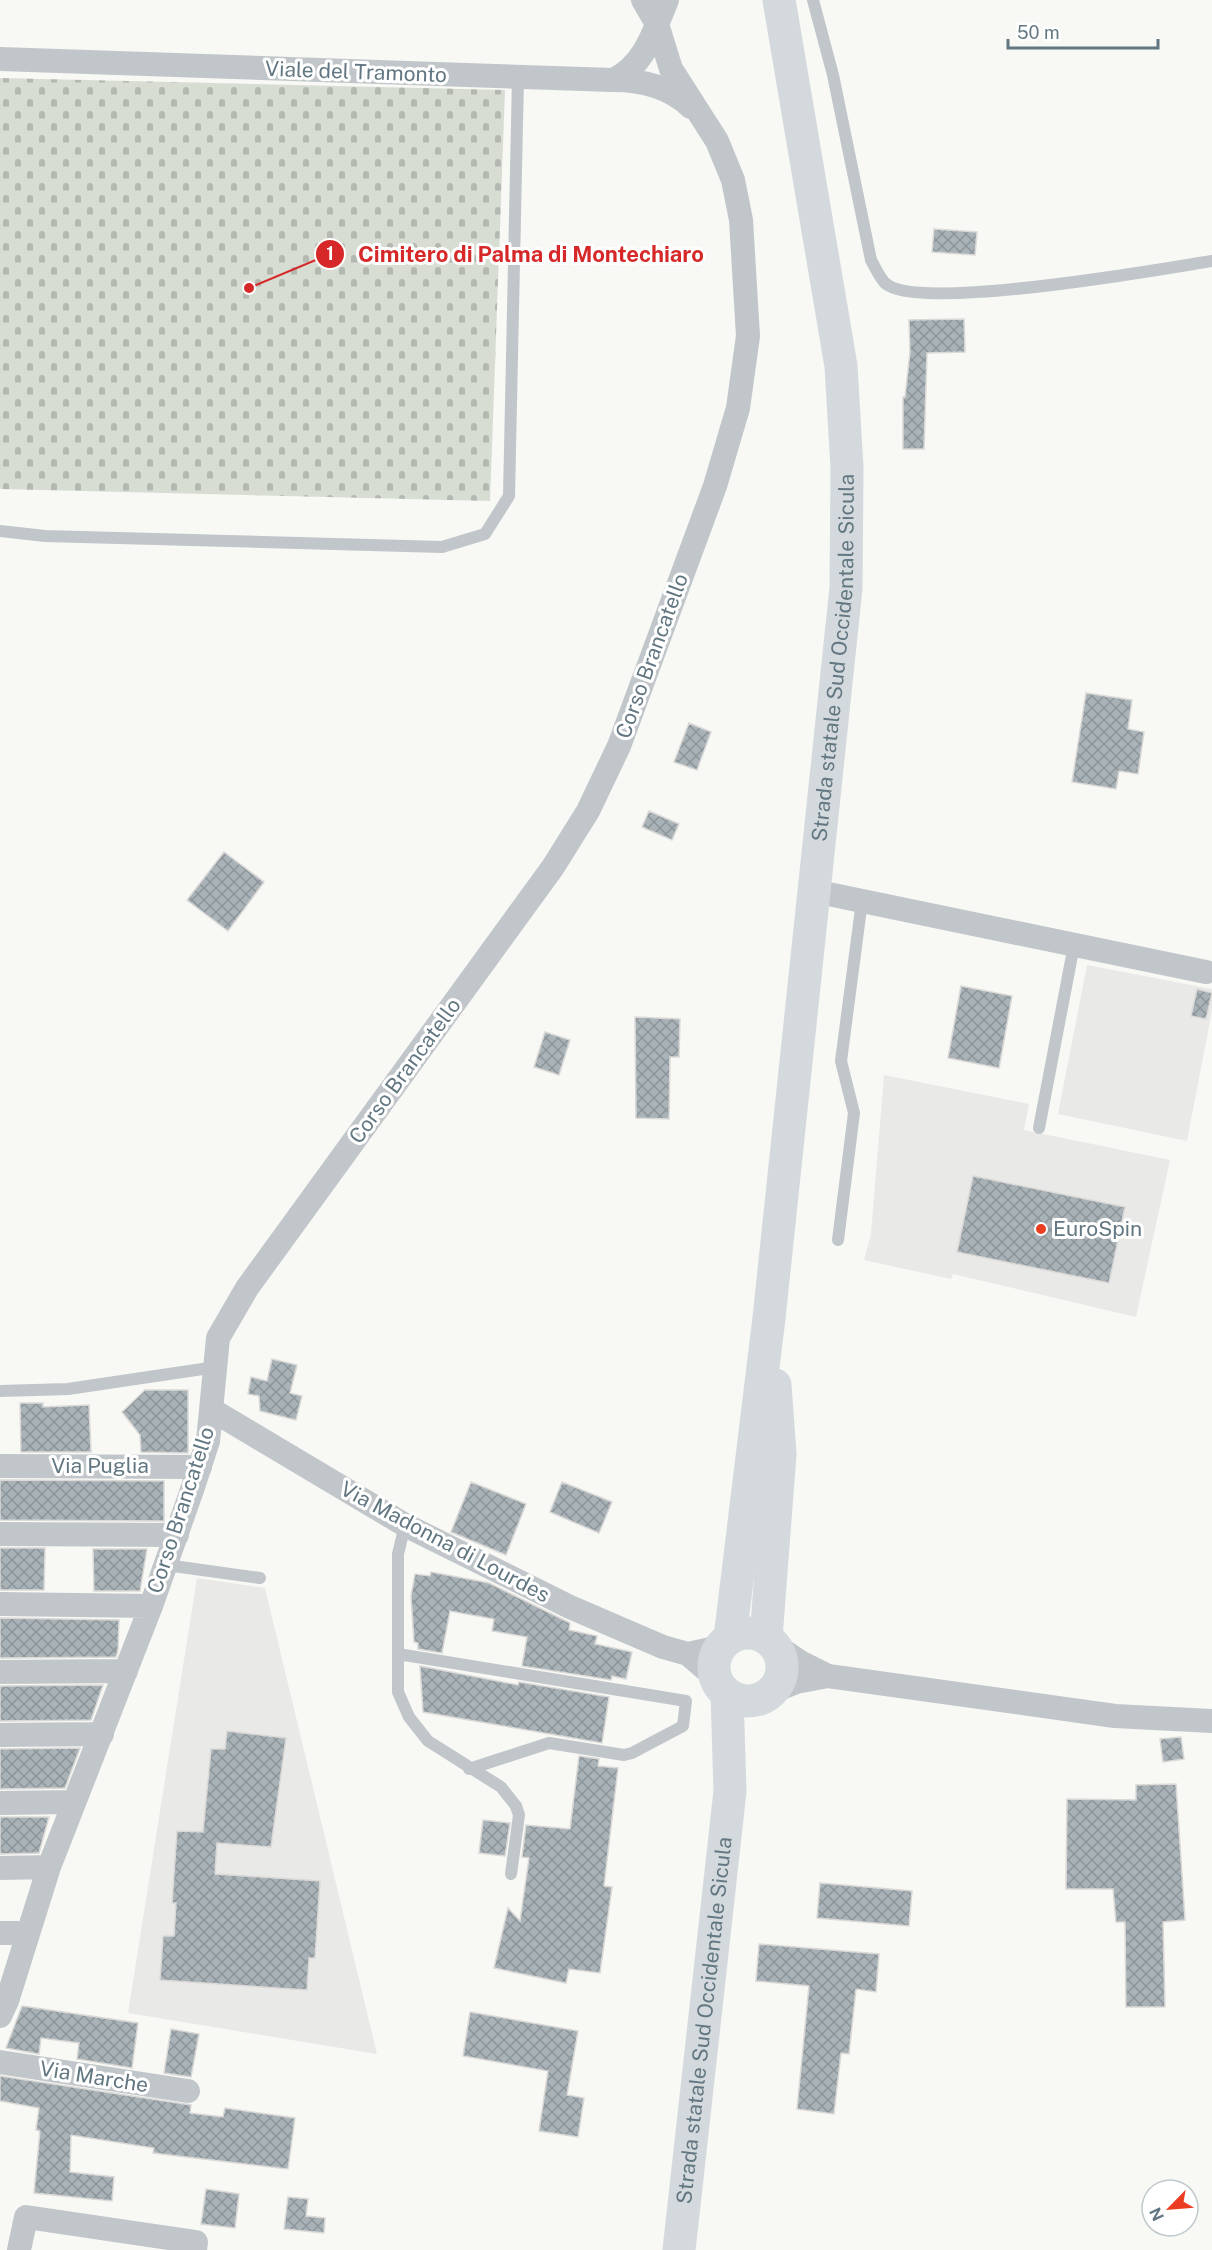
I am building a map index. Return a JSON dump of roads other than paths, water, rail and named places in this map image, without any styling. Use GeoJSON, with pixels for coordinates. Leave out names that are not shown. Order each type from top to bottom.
{"type":"FeatureCollection","features":[{"type":"Feature","properties":{"kind":"main road","name":"Strada statale Sud Occidentale Sicula"},"geometry":{"type":"LineString","coordinates":[[679,2250],[730,1791],[723,1664],[769,1318],[846,588],[847,468],[841,366],[779,0]]}},
{"type":"Feature","properties":{"kind":"main road","name":"Strada statale Sud Occidentale Sicula"},"geometry":{"type":"LineString","coordinates":[[730,1791],[767,1695],[779,1683],[782,1667],[780,1653],[769,1640],[780,1454],[769,1318]]}},
{"type":"Feature","properties":{"kind":"main road"},"geometry":{"type":"LineString","coordinates":[[767,1695],[744,1701],[723,1664],[752,1633],[769,1640]]}},
{"type":"Feature","properties":{"kind":"street"},"geometry":{"type":"LineString","coordinates":[[643,0],[657,24],[671,69],[705,123]]}},
{"type":"Feature","properties":{"kind":"street"},"geometry":{"type":"LineString","coordinates":[[613,80],[623,75],[640,60],[667,0]]}},
{"type":"Feature","properties":{"kind":"street","name":"Viale del Tramonto"},"geometry":{"type":"LineString","coordinates":[[0,59],[645,82],[687,103],[705,123]]}},
{"type":"Feature","properties":{"kind":"street","name":"Corso Brancatello"},"geometry":{"type":"LineString","coordinates":[[2,2006],[49,1867],[151,1606],[200,1467],[208,1441],[218,1338],[248,1288],[553,867],[588,810],[620,746],[715,486],[738,408],[748,336],[738,200],[726,160],[705,123]]}},
{"type":"Feature","properties":{"kind":"street"},"geometry":{"type":"LineString","coordinates":[[814,891],[1209,973]]}},
{"type":"Feature","properties":{"kind":"street","name":"Via Madonna di Lourdes"},"geometry":{"type":"LineString","coordinates":[[212,1410],[405,1525],[570,1607],[663,1647],[723,1664]]}},
{"type":"Feature","properties":{"kind":"street","name":"Via Puglia"},"geometry":{"type":"LineString","coordinates":[[0,1466],[200,1467]]}},
{"type":"Feature","properties":{"kind":"street"},"geometry":{"type":"LineString","coordinates":[[0,1534],[177,1535]]}},
{"type":"Feature","properties":{"kind":"street"},"geometry":{"type":"LineString","coordinates":[[0,1604],[151,1606]]}},
{"type":"Feature","properties":{"kind":"street"},"geometry":{"type":"LineString","coordinates":[[769,1640],[800,1662],[828,1676]]}},
{"type":"Feature","properties":{"kind":"street"},"geometry":{"type":"LineString","coordinates":[[0,1672],[126,1671]]}},
{"type":"Feature","properties":{"kind":"street"},"geometry":{"type":"LineString","coordinates":[[767,1695],[796,1682],[828,1676],[1115,1716],[1212,1721]]}},
{"type":"Feature","properties":{"kind":"street"},"geometry":{"type":"LineString","coordinates":[[0,1736],[102,1734]]}},
{"type":"Feature","properties":{"kind":"street"},"geometry":{"type":"LineString","coordinates":[[0,1803],[74,1802]]}},
{"type":"Feature","properties":{"kind":"street"},"geometry":{"type":"LineString","coordinates":[[0,1868],[49,1867]]}},
{"type":"Feature","properties":{"kind":"street"},"geometry":{"type":"LineString","coordinates":[[0,1933],[27,1933]]}},
{"type":"Feature","properties":{"kind":"street","name":"Via Marche"},"geometry":{"type":"LineString","coordinates":[[0,2062],[188,2091]]}},
{"type":"Feature","properties":{"kind":"street"},"geometry":{"type":"LineString","coordinates":[[19,2250],[26,2217],[196,2242],[195,2250]]}},
{"type":"Feature","properties":{"kind":"lane"},"geometry":{"type":"LineString","coordinates":[[813,0],[833,75],[871,260],[886,284],[909,292],[1025,290],[1212,261]]}},
{"type":"Feature","properties":{"kind":"lane"},"geometry":{"type":"LineString","coordinates":[[0,531],[57,537],[442,547],[485,534],[509,496],[518,77]]}},
{"type":"Feature","properties":{"kind":"lane"},"geometry":{"type":"LineString","coordinates":[[838,1240],[854,1113],[841,1061],[862,901]]}},
{"type":"Feature","properties":{"kind":"lane"},"geometry":{"type":"LineString","coordinates":[[1039,1128],[1074,945]]}},
{"type":"Feature","properties":{"kind":"lane"},"geometry":{"type":"LineString","coordinates":[[0,1391],[68,1389],[216,1367]]}},
{"type":"Feature","properties":{"kind":"lane"},"geometry":{"type":"LineString","coordinates":[[405,1525],[398,1554],[398,1692],[409,1717],[428,1740],[501,1787],[516,1806],[519,1815],[511,1874]]}},
{"type":"Feature","properties":{"kind":"lane"},"geometry":{"type":"LineString","coordinates":[[166,1565],[261,1578]]}},
{"type":"Feature","properties":{"kind":"lane"},"geometry":{"type":"LineString","coordinates":[[398,1654],[686,1701],[683,1726],[632,1753],[624,1755],[549,1743],[469,1768]]}},
{"type":"Feature","properties":{"kind":"place","name":"Cimitero di Palma di Montechiaro"},"geometry":{"type":"Point","coordinates":[249,288]}},
{"type":"Feature","properties":{"kind":"place","name":"EuroSpin"},"geometry":{"type":"Point","coordinates":[1041,1229]}}]}
